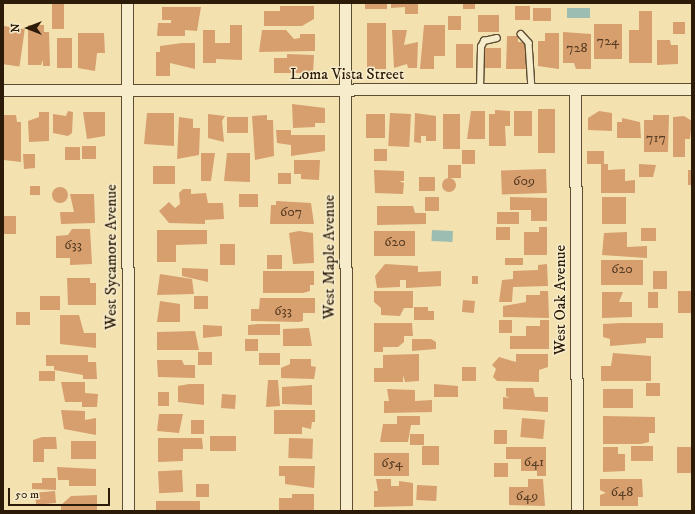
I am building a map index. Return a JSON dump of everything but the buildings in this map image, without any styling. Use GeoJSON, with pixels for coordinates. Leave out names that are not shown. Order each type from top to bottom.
{"type":"FeatureCollection","features":[{"type":"Feature","properties":{"kind":"street","name":"West Sycamore Avenue"},"geometry":{"type":"LineString","coordinates":[[127,3],[128,511]]}},
{"type":"Feature","properties":{"kind":"street","name":"West Maple Avenue"},"geometry":{"type":"LineString","coordinates":[[345,3],[346,511]]}},
{"type":"Feature","properties":{"kind":"street","name":"West Oak Avenue"},"geometry":{"type":"LineString","coordinates":[[575,89],[577,511]]}},
{"type":"Feature","properties":{"kind":"street","name":"Loma Vista Street"},"geometry":{"type":"LineString","coordinates":[[3,90],[692,89]]}},
{"type":"Feature","properties":{"kind":"lane"},"geometry":{"type":"LineString","coordinates":[[521,34],[529,43],[532,89]]}},
{"type":"Feature","properties":{"kind":"lane"},"geometry":{"type":"LineString","coordinates":[[480,89],[481,47],[484,41],[497,38]]}},
{"type":"Feature","properties":{"kind":"water"},"geometry":{"type":"Polygon","coordinates":[[[567,8],[590,8],[590,18],[567,18],[567,8]]]}},
{"type":"Feature","properties":{"kind":"water"},"geometry":{"type":"Polygon","coordinates":[[[432,230],[453,231],[452,242],[431,241],[432,230]]]}}]}
